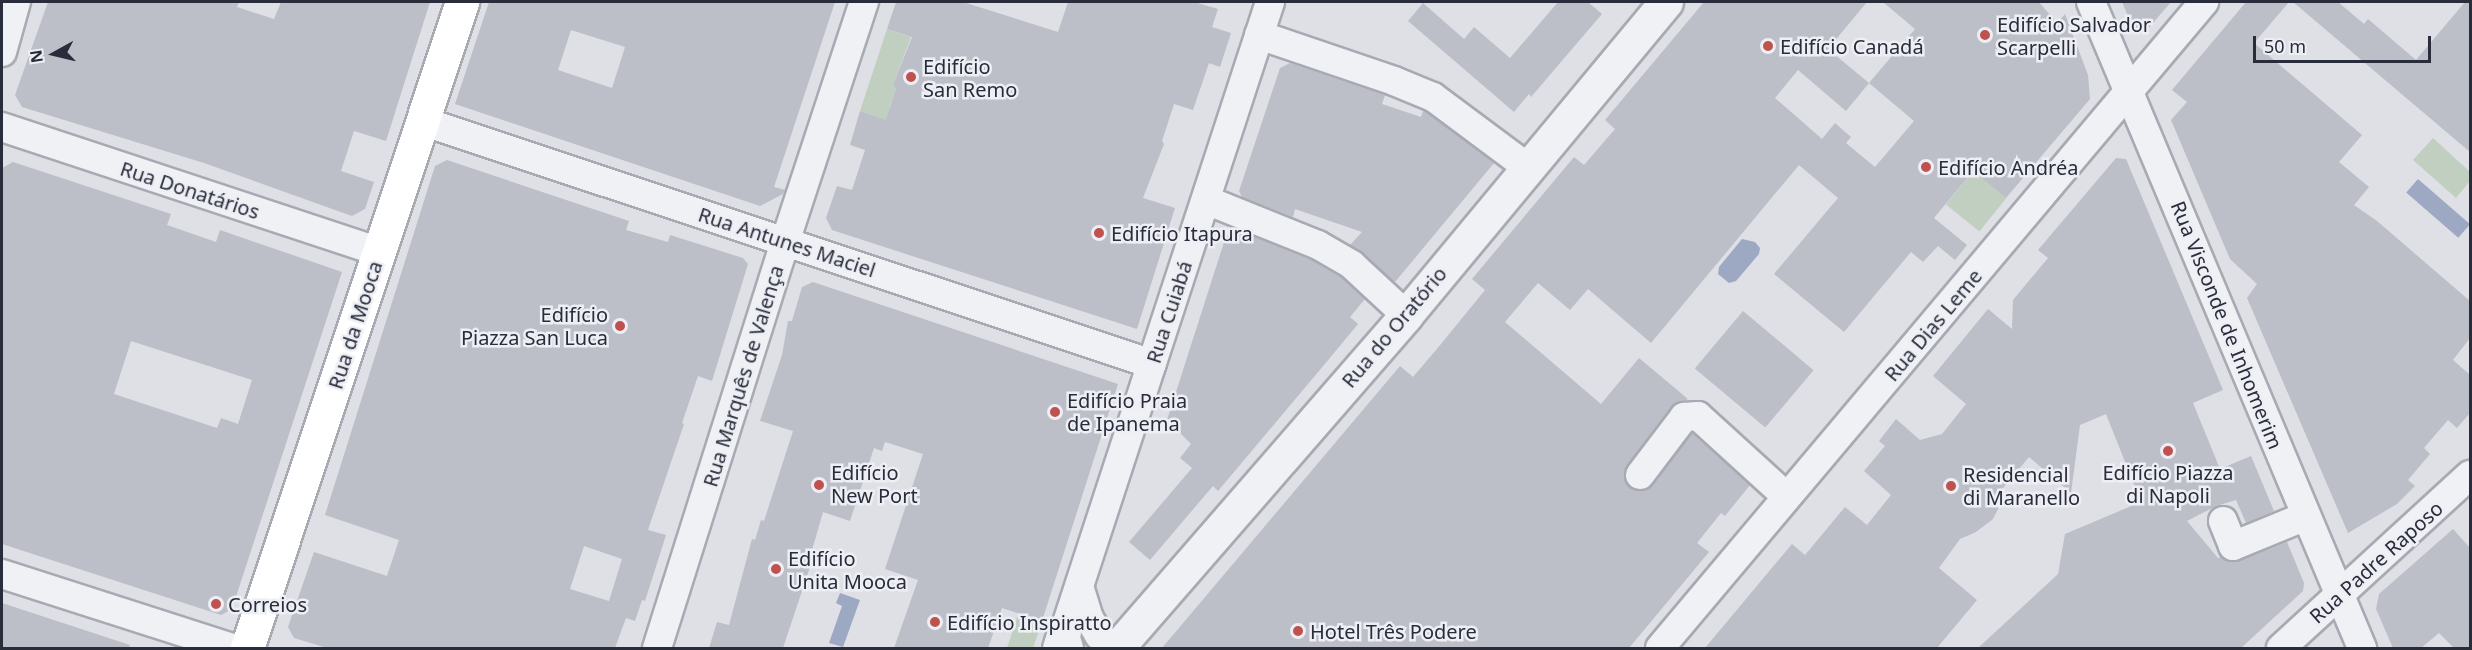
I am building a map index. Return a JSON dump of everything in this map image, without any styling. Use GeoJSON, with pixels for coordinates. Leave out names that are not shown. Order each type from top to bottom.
{"type":"FeatureCollection","features":[{"type":"Feature","properties":{"kind":"main road","name":"Rua da Mooca"},"geometry":{"type":"LineString","coordinates":[[247,648],[462,2]]}},
{"type":"Feature","properties":{"kind":"street"},"geometry":{"type":"LineString","coordinates":[[2,52],[16,2]]}},
{"type":"Feature","properties":{"kind":"street","name":"Rua Marquês de Valença"},"geometry":{"type":"LineString","coordinates":[[657,648],[785,242],[864,2]]}},
{"type":"Feature","properties":{"kind":"street","name":"Rua Cuiabá"},"geometry":{"type":"LineString","coordinates":[[1064,643],[1270,2]]}},
{"type":"Feature","properties":{"kind":"street","name":"Rua do Oratório"},"geometry":{"type":"LineString","coordinates":[[1114,648],[1406,315],[1666,2]]}},
{"type":"Feature","properties":{"kind":"street","name":"Rua Visconde de Inhomerim"},"geometry":{"type":"LineString","coordinates":[[2091,2],[2362,648]]}},
{"type":"Feature","properties":{"kind":"street","name":"Rua Dias Leme"},"geometry":{"type":"LineString","coordinates":[[1660,648],[2204,2]]}},
{"type":"Feature","properties":{"kind":"street"},"geometry":{"type":"LineString","coordinates":[[1259,35],[1394,81],[1433,97],[1527,167]]}},
{"type":"Feature","properties":{"kind":"street","name":"Rua Antunes Maciel"},"geometry":{"type":"LineString","coordinates":[[422,121],[1152,364]]}},
{"type":"Feature","properties":{"kind":"street","name":"Rua Donatários"},"geometry":{"type":"LineString","coordinates":[[2,127],[379,252]]}},
{"type":"Feature","properties":{"kind":"street"},"geometry":{"type":"LineString","coordinates":[[1206,200],[1318,245],[1352,265],[1406,315]]}},
{"type":"Feature","properties":{"kind":"street"},"geometry":{"type":"LineString","coordinates":[[1640,475],[1684,417],[1698,416],[1787,498]]}},
{"type":"Feature","properties":{"kind":"street","name":"Rua Padre Raposo"},"geometry":{"type":"LineString","coordinates":[[2281,648],[2470,475]]}},
{"type":"Feature","properties":{"kind":"street"},"geometry":{"type":"LineString","coordinates":[[2223,521],[2233,546],[2306,516]]}},
{"type":"Feature","properties":{"kind":"street"},"geometry":{"type":"LineString","coordinates":[[2,574],[232,648]]}},
{"type":"Feature","properties":{"kind":"street"},"geometry":{"type":"LineString","coordinates":[[1080,589],[1089,618],[1099,635],[1114,648]]}},
{"type":"Feature","properties":{"kind":"green space"},"geometry":{"type":"Polygon","coordinates":[[[887,29],[911,37],[893,85],[896,89],[890,107],[901,111],[897,124],[860,111],[887,29]]]}},
{"type":"Feature","properties":{"kind":"green space"},"geometry":{"type":"Polygon","coordinates":[[[2433,138],[2470,172],[2470,181],[2456,198],[2413,160],[2433,138]]]}},
{"type":"Feature","properties":{"kind":"green space"},"geometry":{"type":"Polygon","coordinates":[[[1973,171],[2006,198],[1979,231],[1946,204],[1973,171]]]}},
{"type":"Feature","properties":{"kind":"green space"},"geometry":{"type":"Polygon","coordinates":[[[1017,617],[1041,625],[1033,648],[1007,648],[1017,617]]]}},
{"type":"Feature","properties":{"kind":"water"},"geometry":{"type":"Polygon","coordinates":[[[2418,179],[2470,224],[2458,238],[2406,193],[2418,179]]]}},
{"type":"Feature","properties":{"kind":"water"},"geometry":{"type":"Polygon","coordinates":[[[1742,239],[1755,242],[1760,248],[1759,254],[1736,281],[1729,283],[1718,274],[1719,267],[1742,239]]]}},
{"type":"Feature","properties":{"kind":"water"},"geometry":{"type":"Polygon","coordinates":[[[840,593],[860,600],[843,647],[829,643],[842,606],[836,603],[840,593]]]}},
{"type":"Feature","properties":{"kind":"building"},"geometry":{"type":"Polygon","coordinates":[[[48,2],[239,2],[237,7],[274,19],[281,2],[430,2],[386,141],[354,131],[341,171],[374,182],[365,209],[352,216],[204,163],[22,107],[15,95],[48,2]]]}},
{"type":"Feature","properties":{"kind":"building"},"geometry":{"type":"Polygon","coordinates":[[[489,2],[835,2],[774,187],[785,190],[783,194],[760,206],[455,104],[489,2]],[[571,30],[558,70],[612,88],[625,47],[571,30]]]}},
{"type":"Feature","properties":{"kind":"building"},"geometry":{"type":"Polygon","coordinates":[[[896,2],[963,2],[1058,32],[1068,2],[1194,2],[1218,9],[1212,27],[1231,33],[1220,67],[1209,63],[1193,110],[1174,104],[1162,141],[1164,144],[1143,198],[1175,208],[1137,329],[832,230],[826,218],[837,186],[852,190],[865,150],[850,145],[860,111],[886,120],[896,89],[893,85],[912,37],[887,29],[896,2]]]}},
{"type":"Feature","properties":{"kind":"building"},"geometry":{"type":"Polygon","coordinates":[[[1558,2],[1588,2],[1602,14],[1531,97],[1529,94],[1514,112],[1408,21],[1423,3],[1464,39],[1474,27],[1510,58],[1558,2]]]}},
{"type":"Feature","properties":{"kind":"building"},"geometry":{"type":"Polygon","coordinates":[[[1704,2],[1867,2],[1828,49],[1869,83],[1915,29],[1883,2],[2039,2],[2057,23],[2065,14],[2088,75],[2090,99],[2006,198],[1973,171],[1934,218],[1967,245],[1955,260],[1938,246],[1923,262],[1911,252],[1844,332],[1774,274],[1838,198],[1799,165],[1651,343],[1588,289],[1570,310],[1538,283],[1505,322],[1601,404],[1639,358],[1688,399],[1671,407],[1627,465],[1625,481],[1631,488],[1639,491],[1653,485],[1692,433],[1750,485],[1725,516],[1721,513],[1697,543],[1709,552],[1629,648],[1162,648],[1400,366],[1413,377],[1441,344],[1485,290],[1472,279],[1574,157],[1584,165],[1615,129],[1605,120],[1704,2]],[[1798,70],[1775,98],[1822,139],[1835,123],[1851,137],[1846,143],[1875,167],[1914,121],[1869,83],[1846,111],[1798,70]]]}},
{"type":"Feature","properties":{"kind":"building"},"geometry":{"type":"Polygon","coordinates":[[[2122,2],[2171,2],[2146,31],[2134,30],[2122,2]]]}},
{"type":"Feature","properties":{"kind":"building"},"geometry":{"type":"Polygon","coordinates":[[[2246,2],[2289,2],[2254,43],[2362,135],[2339,162],[2369,187],[2354,205],[2377,221],[2470,301],[2470,338],[2453,360],[2470,375],[2470,413],[2457,428],[2448,420],[2424,448],[2430,454],[2408,480],[2415,486],[2397,504],[2348,533],[2247,298],[2257,284],[2230,259],[2171,120],[2187,102],[2172,90],[2246,2]]]}},
{"type":"Feature","properties":{"kind":"building"},"geometry":{"type":"Polygon","coordinates":[[[2293,2],[2338,2],[2364,24],[2368,19],[2416,60],[2465,2],[2470,2],[2470,152],[2293,2]]]}},
{"type":"Feature","properties":{"kind":"building"},"geometry":{"type":"Polygon","coordinates":[[[1290,63],[1385,95],[1382,104],[1421,117],[1425,111],[1494,163],[1395,282],[1350,245],[1362,232],[1295,209],[1293,217],[1242,197],[1239,191],[1280,68],[1290,63]]]}},
{"type":"Feature","properties":{"kind":"building"},"geometry":{"type":"Polygon","coordinates":[[[2116,158],[2126,159],[2223,390],[2193,403],[2220,469],[2251,456],[2274,511],[2246,523],[2236,500],[2216,506],[2187,521],[2218,558],[2221,557],[2230,562],[2239,561],[2287,542],[2304,583],[2303,591],[2241,648],[1978,648],[2058,574],[2065,534],[2141,502],[2106,414],[2080,425],[2071,493],[2029,457],[2003,488],[2002,501],[1993,519],[1976,532],[1960,539],[1939,568],[1977,600],[1937,648],[1705,648],[1792,544],[1805,555],[1845,507],[1867,525],[1891,495],[1864,471],[1885,446],[1879,441],[1896,419],[1920,440],[1942,434],[1966,404],[1933,376],[1988,309],[2012,329],[2013,300],[2048,258],[2038,250],[2116,158]]]}},
{"type":"Feature","properties":{"kind":"building"},"geometry":{"type":"Polygon","coordinates":[[[447,160],[629,221],[626,230],[668,242],[670,235],[743,258],[748,264],[712,381],[698,376],[648,530],[666,535],[645,601],[642,600],[635,621],[626,618],[615,648],[327,648],[294,638],[288,627],[314,552],[387,576],[399,540],[325,515],[435,166],[447,160]],[[584,546],[570,589],[609,601],[622,559],[584,546]]]}},
{"type":"Feature","properties":{"kind":"building"},"geometry":{"type":"Polygon","coordinates":[[[13,162],[171,214],[167,225],[216,242],[220,230],[342,272],[232,609],[221,615],[2,544],[2,168],[13,162]],[[131,341],[114,394],[217,428],[221,418],[238,424],[252,380],[131,341]]]}},
{"type":"Feature","properties":{"kind":"building"},"geometry":{"type":"Polygon","coordinates":[[[1238,230],[1311,260],[1342,278],[1365,299],[1350,317],[1358,324],[1218,491],[1213,486],[1150,560],[1129,542],[1192,468],[1180,458],[1191,444],[1167,420],[1226,236],[1238,230]]]}},
{"type":"Feature","properties":{"kind":"building"},"geometry":{"type":"Polygon","coordinates":[[[813,282],[1118,384],[1042,621],[1002,608],[988,648],[894,648],[918,580],[885,569],[923,454],[885,442],[882,451],[874,448],[850,521],[823,512],[810,557],[813,558],[783,648],[709,648],[717,622],[729,625],[752,539],[755,540],[761,520],[764,521],[793,431],[760,421],[782,355],[788,321],[792,321],[802,287],[813,282]]]}},
{"type":"Feature","properties":{"kind":"building"},"geometry":{"type":"Polygon","coordinates":[[[1743,311],[1813,370],[1765,428],[1695,368],[1743,311]]]}},
{"type":"Feature","properties":{"kind":"building"},"geometry":{"type":"Polygon","coordinates":[[[2453,529],[2470,548],[2470,648],[2454,648],[2439,633],[2421,648],[2393,648],[2376,609],[2379,594],[2453,529]]]}},
{"type":"Feature","properties":{"kind":"building"},"geometry":{"type":"Polygon","coordinates":[[[2,603],[130,645],[129,648],[2,648],[2,603]]]}},
{"type":"Feature","properties":{"kind":"place","name":"Edifício Salvador Scarpelli"},"geometry":{"type":"Point","coordinates":[1985,35]}},
{"type":"Feature","properties":{"kind":"place","name":"Edifício Canadá"},"geometry":{"type":"Point","coordinates":[1768,46]}},
{"type":"Feature","properties":{"kind":"place","name":"Edifício San Remo"},"geometry":{"type":"Point","coordinates":[911,77]}},
{"type":"Feature","properties":{"kind":"place","name":"Edifício Andréa"},"geometry":{"type":"Point","coordinates":[1926,167]}},
{"type":"Feature","properties":{"kind":"place","name":"Edifício Itapura"},"geometry":{"type":"Point","coordinates":[1099,233]}},
{"type":"Feature","properties":{"kind":"place","name":"Edifício Piazza San Luca"},"geometry":{"type":"Point","coordinates":[620,326]}},
{"type":"Feature","properties":{"kind":"place","name":"Edifício Praia de Ipanema"},"geometry":{"type":"Point","coordinates":[1055,412]}},
{"type":"Feature","properties":{"kind":"place","name":"Edifício Piazza di Napoli"},"geometry":{"type":"Point","coordinates":[2168,451]}},
{"type":"Feature","properties":{"kind":"place","name":"Edifício New Port"},"geometry":{"type":"Point","coordinates":[819,485]}},
{"type":"Feature","properties":{"kind":"place","name":"Residencial di Maranello"},"geometry":{"type":"Point","coordinates":[1951,486]}},
{"type":"Feature","properties":{"kind":"place","name":"Edifício Unita Mooca"},"geometry":{"type":"Point","coordinates":[776,569]}},
{"type":"Feature","properties":{"kind":"place","name":"Correios"},"geometry":{"type":"Point","coordinates":[216,604]}},
{"type":"Feature","properties":{"kind":"place","name":"Edifício Inspiratto"},"geometry":{"type":"Point","coordinates":[935,622]}},
{"type":"Feature","properties":{"kind":"place","name":"Hotel Três Podere"},"geometry":{"type":"Point","coordinates":[1298,631]}}]}
